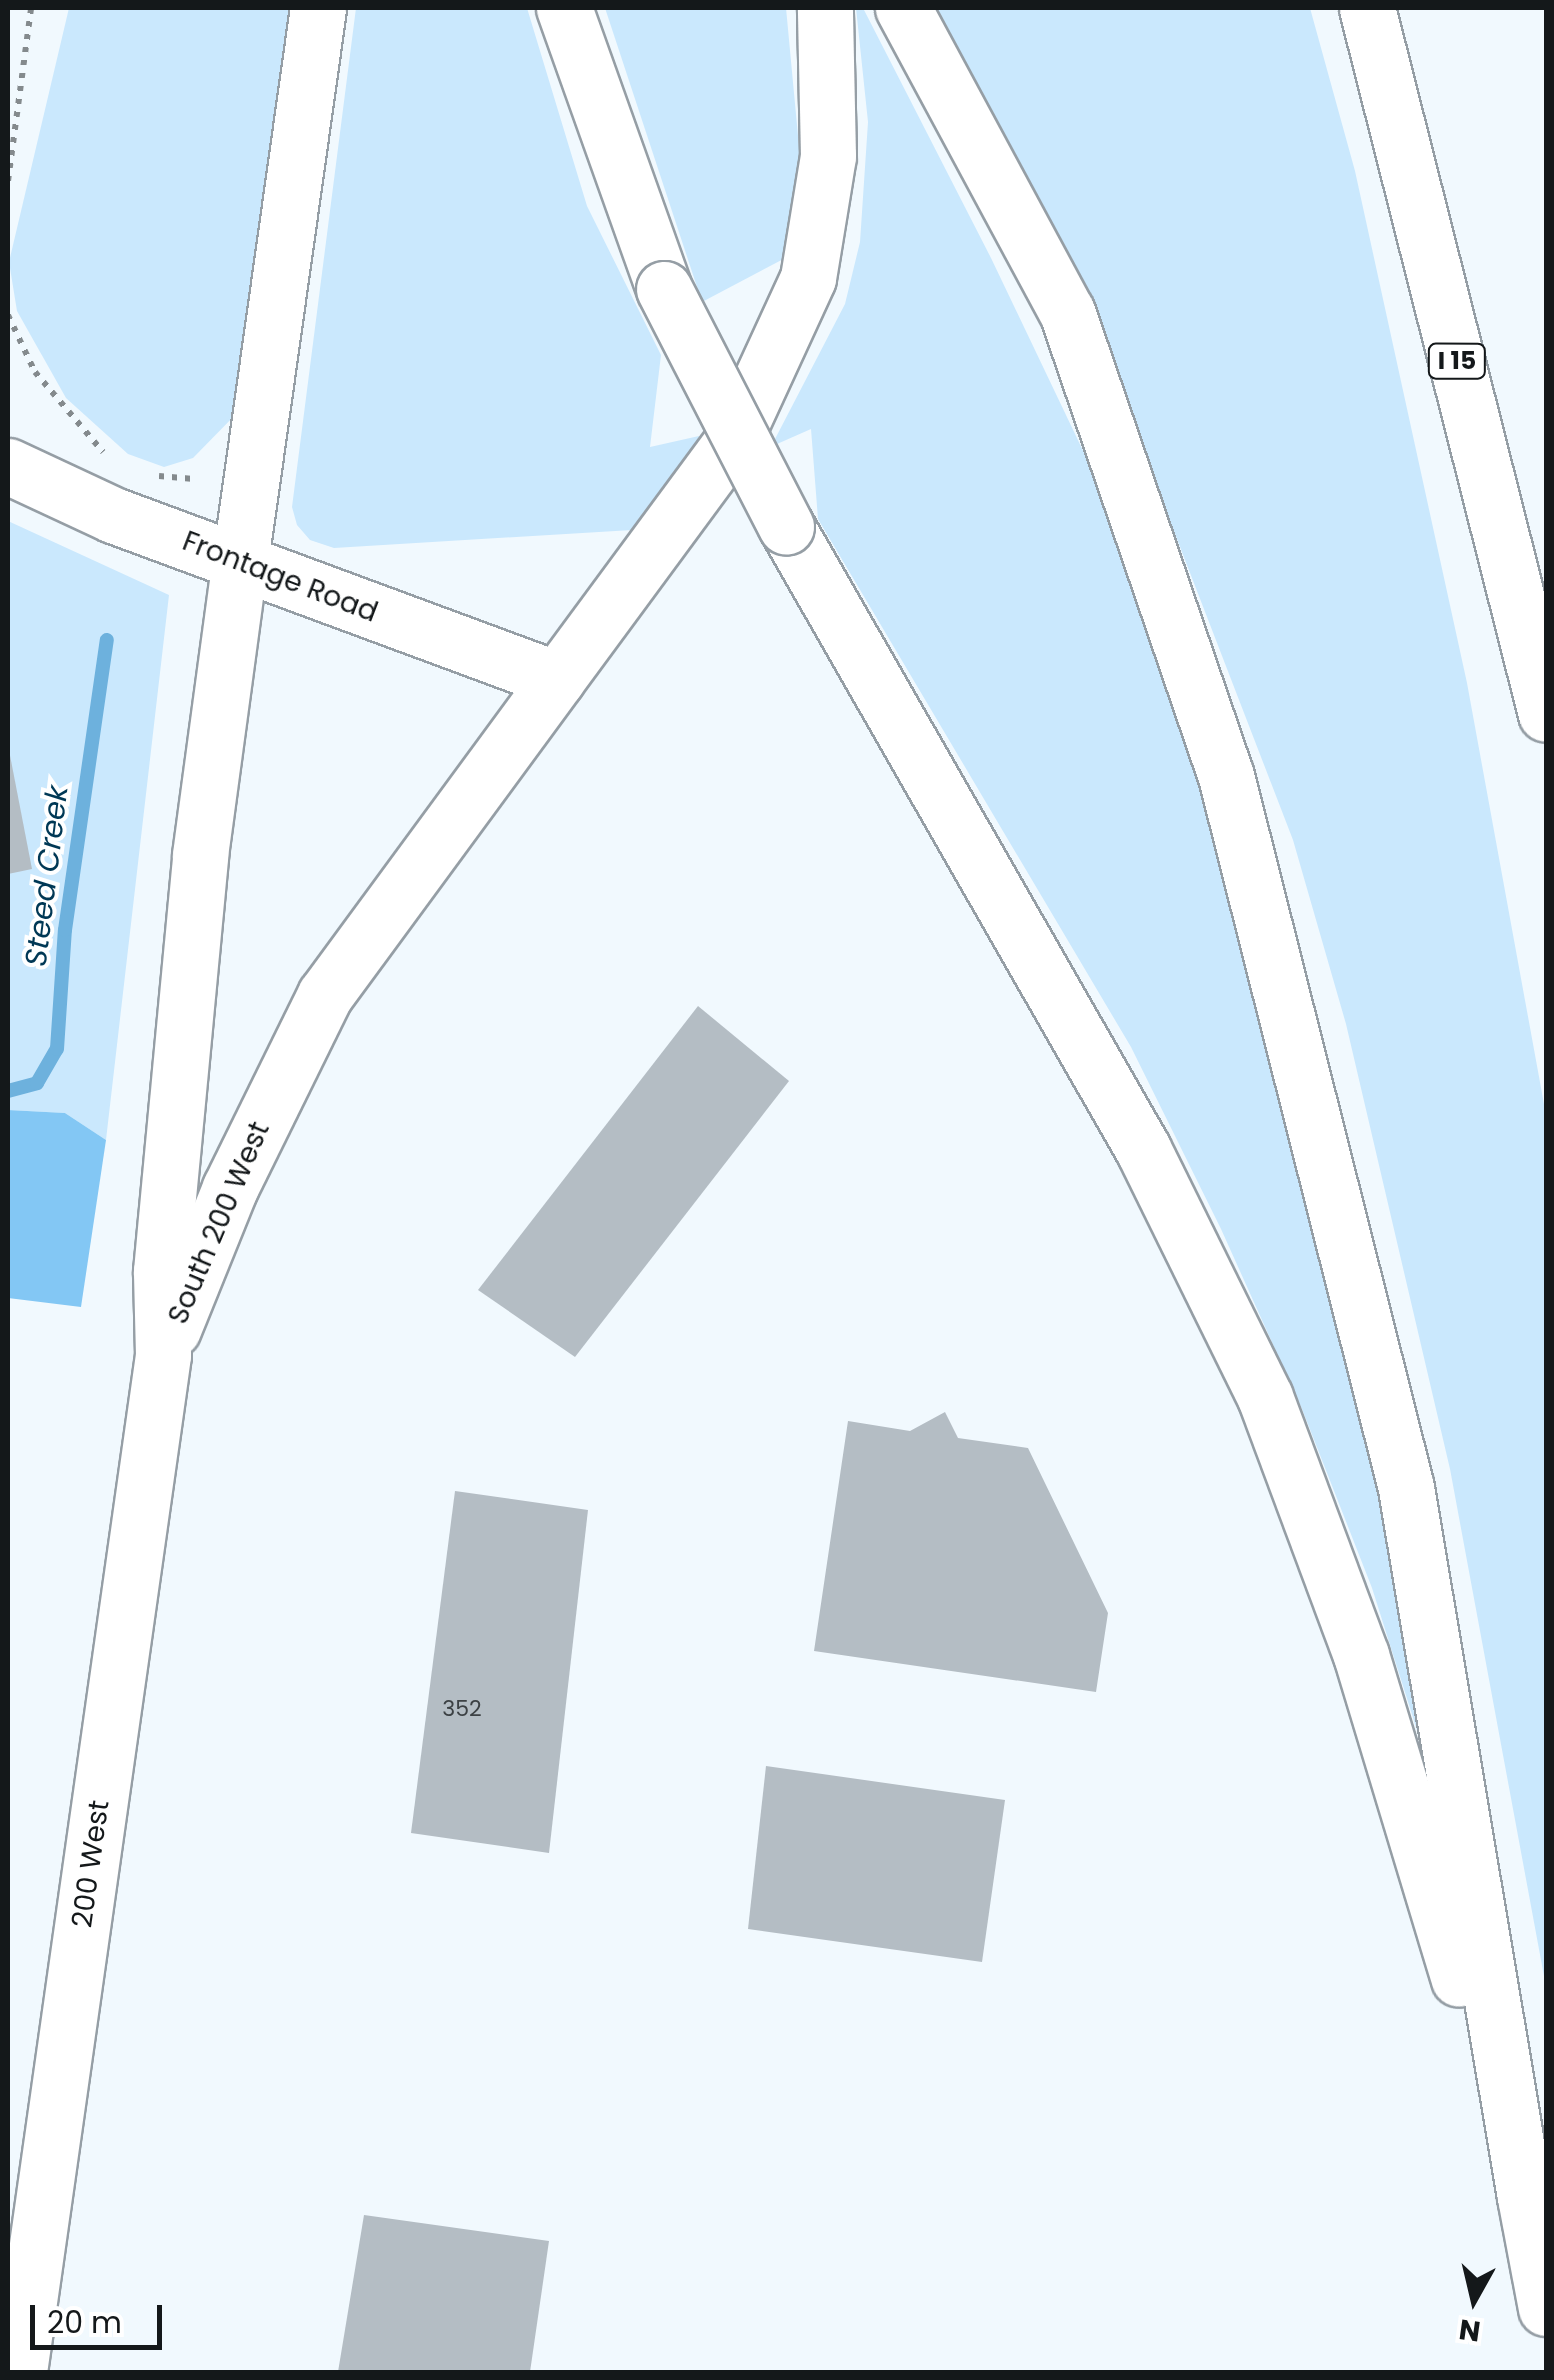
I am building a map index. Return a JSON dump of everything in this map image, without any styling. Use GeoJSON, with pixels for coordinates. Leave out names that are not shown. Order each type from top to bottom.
{"type":"FeatureCollection","features":[{"type":"Feature","properties":{"kind":"main road","name":"South 200 West"},"geometry":{"type":"LineString","coordinates":[[163,1356],[160,1271],[200,855],[318,8]]}},
{"type":"Feature","properties":{"kind":"main road"},"geometry":{"type":"LineString","coordinates":[[564,8],[664,289],[786,526],[1143,1149],[1265,1397],[1362,1655],[1525,2197]]}},
{"type":"Feature","properties":{"kind":"main road","name":"South 200 West"},"geometry":{"type":"LineString","coordinates":[[163,1356],[230,1188],[325,995],[734,439],[808,278],[828,156],[825,8]]}},
{"type":"Feature","properties":{"kind":"main road"},"geometry":{"type":"LineString","coordinates":[[902,8],[1067,312],[1226,776],[1406,1488],[1546,2308]]}},
{"type":"Feature","properties":{"kind":"main road","name":"I 15"},"geometry":{"type":"LineString","coordinates":[[1367,8],[1546,714]]}},
{"type":"Feature","properties":{"kind":"main road","name":"Frontage Road"},"geometry":{"type":"LineString","coordinates":[[8,466],[44,488],[557,679]]}},
{"type":"Feature","properties":{"kind":"main road","name":"200 West"},"geometry":{"type":"LineString","coordinates":[[19,2372],[163,1356]]}},
{"type":"Feature","properties":{"kind":"path"},"geometry":{"type":"LineString","coordinates":[[8,181],[31,8]]}},
{"type":"Feature","properties":{"kind":"path"},"geometry":{"type":"LineString","coordinates":[[8,315],[35,372],[69,418],[121,464]]}},
{"type":"Feature","properties":{"kind":"path"},"geometry":{"type":"LineString","coordinates":[[138,474],[197,479]]}},
{"type":"Feature","properties":{"kind":"shaded area"},"geometry":{"type":"Polygon","coordinates":[[[69,8],[297,8],[240,410],[193,458],[164,467],[128,454],[66,398],[17,311],[9,262],[69,8]]]}},
{"type":"Feature","properties":{"kind":"shaded area"},"geometry":{"type":"Polygon","coordinates":[[[356,8],[527,8],[587,206],[661,355],[650,447],[699,436],[704,444],[632,530],[334,548],[310,540],[297,525],[292,507],[356,8]]]}},
{"type":"Feature","properties":{"kind":"shaded area"},"geometry":{"type":"Polygon","coordinates":[[[605,8],[786,8],[803,189],[793,254],[702,302],[605,8]]]}},
{"type":"Feature","properties":{"kind":"shaded area"},"geometry":{"type":"Polygon","coordinates":[[[856,8],[863,8],[991,258],[1107,501],[1213,786],[1316,1162],[1441,1806],[1372,1588],[1302,1409],[1221,1229],[1131,1047],[818,519],[811,429],[777,444],[775,439],[845,304],[860,242],[868,122],[856,8]]]}},
{"type":"Feature","properties":{"kind":"shaded area"},"geometry":{"type":"Polygon","coordinates":[[[930,8],[1310,8],[1355,171],[1467,683],[1546,1115],[1546,1987],[1450,1469],[1346,1024],[1293,840],[1128,412],[930,8]]]}},
{"type":"Feature","properties":{"kind":"shaded area"},"geometry":{"type":"Polygon","coordinates":[[[8,521],[169,595],[106,1140],[65,1113],[8,1110],[8,521]]]}},
{"type":"Feature","properties":{"kind":"shaded area"},"geometry":{"type":"Polygon","coordinates":[[[8,1110],[65,1113],[106,1140],[81,1307],[8,1298],[8,1110]]]}},
{"type":"Feature","properties":{"kind":"building"},"geometry":{"type":"Polygon","coordinates":[[[8,745],[32,869],[8,874],[8,745]]]}},
{"type":"Feature","properties":{"kind":"building"},"geometry":{"type":"Polygon","coordinates":[[[698,1006],[789,1081],[575,1357],[478,1290],[698,1006]]]}},
{"type":"Feature","properties":{"kind":"building"},"geometry":{"type":"Polygon","coordinates":[[[945,1412],[958,1438],[1028,1448],[1108,1613],[1096,1692],[814,1651],[848,1421],[910,1431],[945,1412]]]}},
{"type":"Feature","properties":{"kind":"building"},"geometry":{"type":"Polygon","coordinates":[[[455,1491],[588,1510],[549,1853],[411,1833],[455,1491]]]}},
{"type":"Feature","properties":{"kind":"building"},"geometry":{"type":"Polygon","coordinates":[[[766,1766],[1005,1800],[982,1962],[748,1929],[766,1766]]]}},
{"type":"Feature","properties":{"kind":"building"},"geometry":{"type":"Polygon","coordinates":[[[364,2215],[549,2241],[530,2372],[338,2372],[364,2215]]]}},
{"type":"Feature","properties":{"kind":"waterway","name":"Steed Creek"},"geometry":{"type":"LineString","coordinates":[[8,1091],[37,1083],[57,1049],[65,930],[107,640]]}}]}
